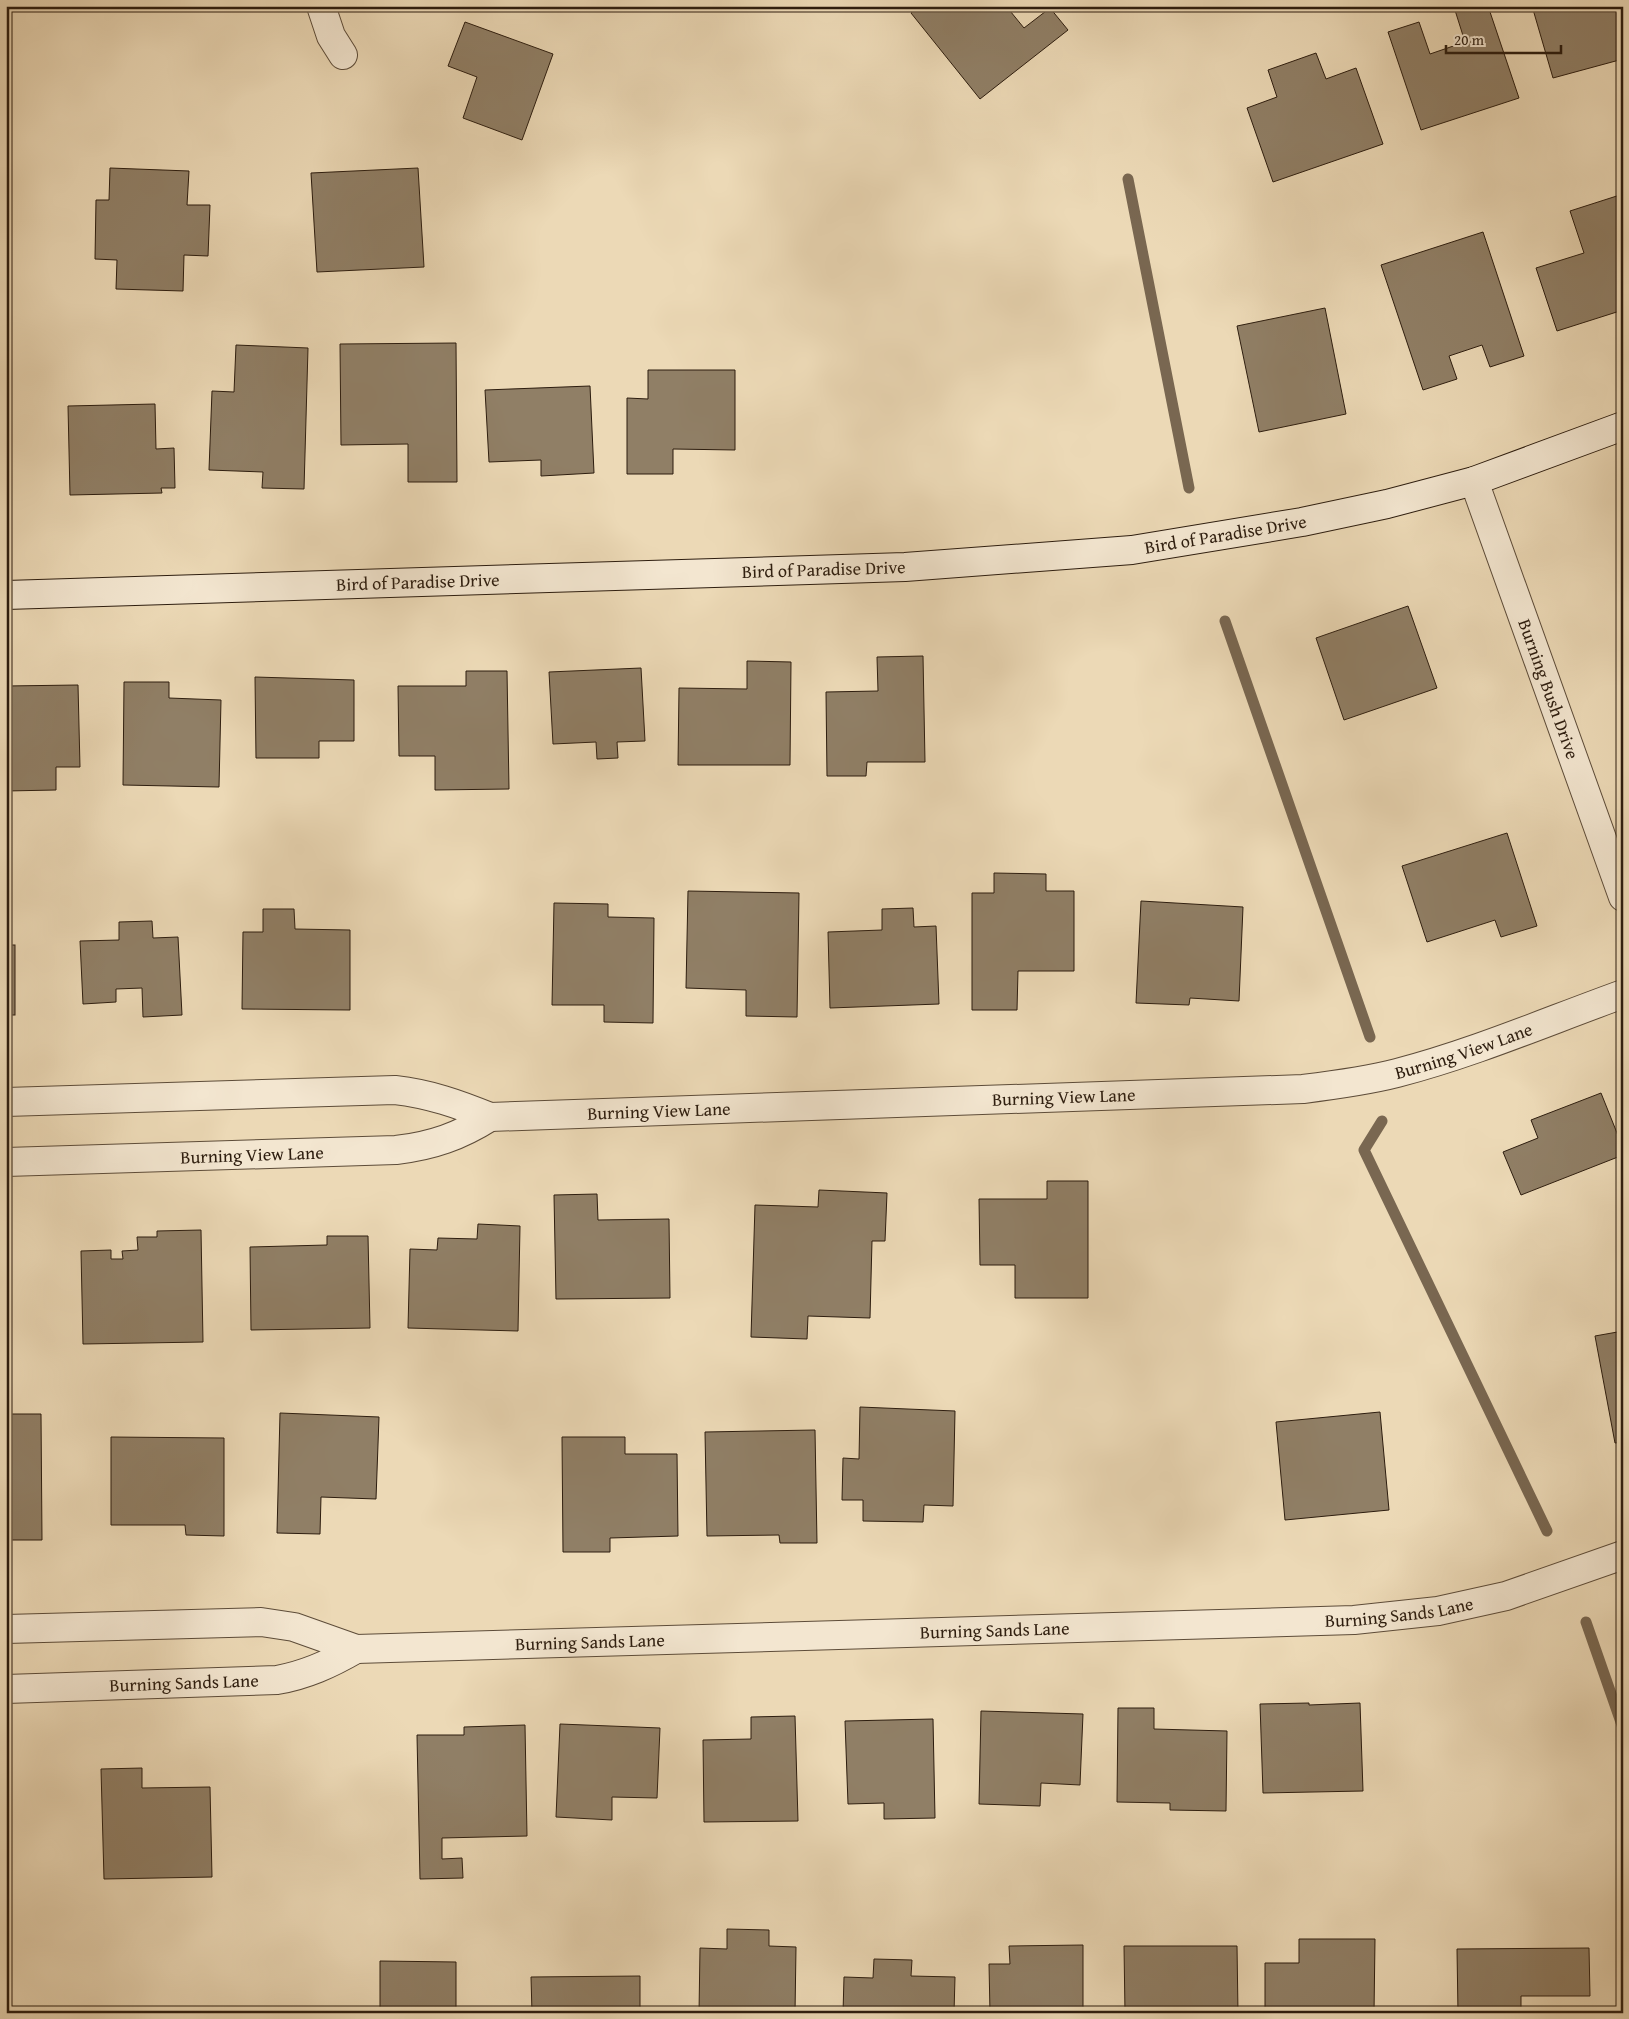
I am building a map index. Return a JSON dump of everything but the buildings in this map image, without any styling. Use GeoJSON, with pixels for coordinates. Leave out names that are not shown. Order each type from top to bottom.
{"type":"FeatureCollection","features":[{"type":"Feature","properties":{"kind":"street"},"geometry":{"type":"LineString","coordinates":[[321,6],[331,36],[343,55]]}},
{"type":"Feature","properties":{"kind":"street","name":"Bird of Paradise Drive"},"geometry":{"type":"LineString","coordinates":[[6,596],[896,567],[1020,560],[1132,550],[1211,538],[1387,504],[1474,481],[1623,426]]}},
{"type":"Feature","properties":{"kind":"street","name":"Burning Bush Drive"},"geometry":{"type":"LineString","coordinates":[[1474,481],[1623,897]]}},
{"type":"Feature","properties":{"kind":"street","name":"Burning View Lane"},"geometry":{"type":"LineString","coordinates":[[6,1102],[395,1090],[422,1093],[448,1100],[490,1117],[1304,1089],[1364,1081],[1398,1073],[1623,994]]}},
{"type":"Feature","properties":{"kind":"street","name":"Burning View Lane"},"geometry":{"type":"LineString","coordinates":[[6,1162],[419,1148],[467,1132],[490,1117]]}},
{"type":"Feature","properties":{"kind":"street","name":"Burning Sands Lane"},"geometry":{"type":"LineString","coordinates":[[6,1629],[261,1622],[294,1627],[356,1649],[1354,1620],[1438,1611],[1506,1596],[1623,1555]]}},
{"type":"Feature","properties":{"kind":"street","name":"Burning Sands Lane"},"geometry":{"type":"LineString","coordinates":[[6,1689],[277,1680],[299,1676],[322,1667],[356,1649]]}},
{"type":"Feature","properties":{"kind":"waterway"},"geometry":{"type":"LineString","coordinates":[[1128,179],[1189,488]]}},
{"type":"Feature","properties":{"kind":"waterway"},"geometry":{"type":"LineString","coordinates":[[1225,621],[1370,1037]]}},
{"type":"Feature","properties":{"kind":"waterway"},"geometry":{"type":"LineString","coordinates":[[1382,1121],[1364,1150],[1547,1531]]}},
{"type":"Feature","properties":{"kind":"waterway"},"geometry":{"type":"LineString","coordinates":[[1586,1622],[1623,1728]]}}]}
